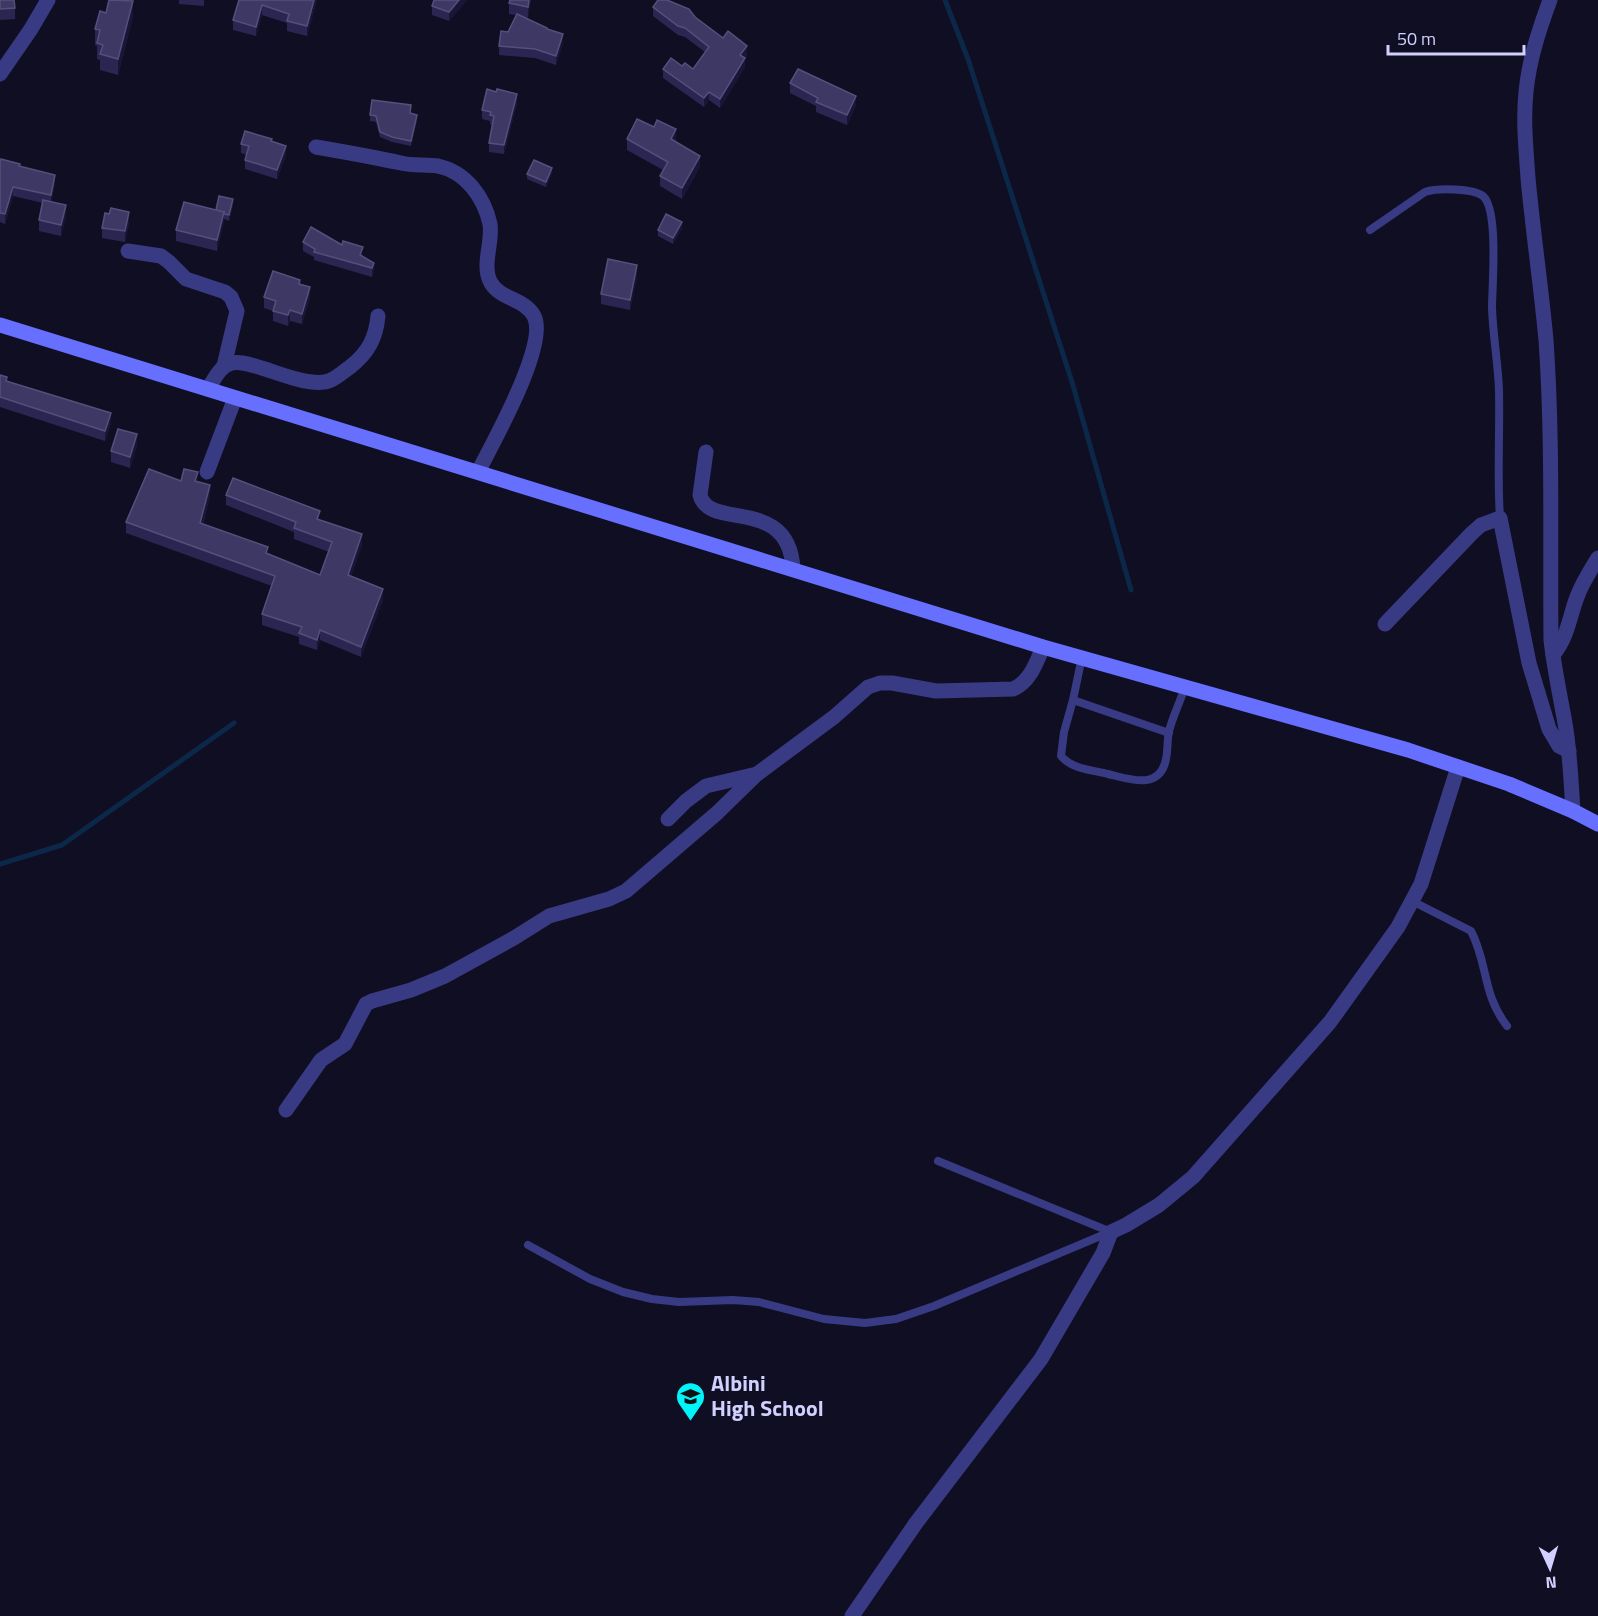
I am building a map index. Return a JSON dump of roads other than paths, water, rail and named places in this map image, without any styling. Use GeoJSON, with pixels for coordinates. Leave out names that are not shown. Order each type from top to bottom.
{"type":"FeatureCollection","features":[{"type":"Feature","properties":{"kind":"street"},"geometry":{"type":"LineString","coordinates":[[0,74],[48,0]]}},
{"type":"Feature","properties":{"kind":"street"},"geometry":{"type":"LineString","coordinates":[[1550,0],[1532,59],[1526,90],[1524,119],[1546,351],[1550,431],[1553,654],[1569,751],[1573,811]]}},
{"type":"Feature","properties":{"kind":"street"},"geometry":{"type":"LineString","coordinates":[[316,147],[404,164],[437,166],[472,185],[480,199],[490,225],[488,272],[491,283],[499,291],[526,307],[534,316],[537,337],[523,380],[507,417],[478,472]]}},
{"type":"Feature","properties":{"kind":"street"},"geometry":{"type":"LineString","coordinates":[[128,251],[161,256],[186,279],[225,292],[231,297],[237,312],[224,366],[208,389]]}},
{"type":"Feature","properties":{"kind":"street"},"geometry":{"type":"LineString","coordinates":[[224,366],[233,362],[241,362],[312,382],[323,383],[333,380],[354,364],[372,344],[378,316]]}},
{"type":"Feature","properties":{"kind":"street"},"geometry":{"type":"LineString","coordinates":[[0,325],[1043,647],[1408,750],[1509,784],[1598,824]]}},
{"type":"Feature","properties":{"kind":"street"},"geometry":{"type":"LineString","coordinates":[[207,472],[235,398]]}},
{"type":"Feature","properties":{"kind":"street"},"geometry":{"type":"LineString","coordinates":[[706,452],[700,495],[705,505],[714,510],[763,521],[775,528],[788,543],[792,554],[793,569]]}},
{"type":"Feature","properties":{"kind":"street"},"geometry":{"type":"LineString","coordinates":[[1386,624],[1472,533],[1481,525],[1500,518],[1529,663],[1549,729],[1559,746],[1569,751]]}},
{"type":"Feature","properties":{"kind":"street"},"geometry":{"type":"LineString","coordinates":[[1553,654],[1561,645],[1583,582],[1598,558]]}},
{"type":"Feature","properties":{"kind":"street"},"geometry":{"type":"LineString","coordinates":[[286,1110],[321,1059],[345,1044],[366,1004],[411,990],[445,976],[549,916],[609,899],[626,891],[717,813],[757,774],[834,717],[868,687],[880,682],[936,691],[1013,689],[1022,686],[1043,647]]}},
{"type":"Feature","properties":{"kind":"street"},"geometry":{"type":"LineString","coordinates":[[852,1616],[909,1532],[1041,1359],[1104,1253],[1111,1232],[1159,1205],[1193,1177],[1330,1022],[1398,927],[1421,884],[1458,767]]}},
{"type":"Feature","properties":{"kind":"street"},"geometry":{"type":"LineString","coordinates":[[668,819],[691,796],[706,786],[757,774]]}},
{"type":"Feature","properties":{"kind":"lane"},"geometry":{"type":"LineString","coordinates":[[1370,230],[1425,192],[1433,189],[1472,192],[1483,196],[1488,205],[1495,266],[1492,308],[1499,389],[1500,518]]}},
{"type":"Feature","properties":{"kind":"lane"},"geometry":{"type":"LineString","coordinates":[[1082,657],[1074,700],[1064,732],[1061,756],[1067,762],[1080,767],[1136,780],[1146,781],[1154,778],[1164,765],[1168,733],[1185,687]]}},
{"type":"Feature","properties":{"kind":"lane"},"geometry":{"type":"LineString","coordinates":[[1074,700],[1168,733]]}},
{"type":"Feature","properties":{"kind":"lane"},"geometry":{"type":"LineString","coordinates":[[1412,901],[1471,931],[1493,1004],[1507,1026]]}},
{"type":"Feature","properties":{"kind":"lane"},"geometry":{"type":"LineString","coordinates":[[938,1161],[1111,1232]]}},
{"type":"Feature","properties":{"kind":"lane"},"geometry":{"type":"LineString","coordinates":[[528,1245],[590,1279],[623,1292],[652,1299],[679,1302],[733,1300],[759,1302],[824,1318],[865,1323],[896,1319],[934,1306],[1111,1232]]}},
{"type":"Feature","properties":{"kind":"waterway"},"geometry":{"type":"LineString","coordinates":[[945,0],[968,59],[1072,382],[1131,590]]}},
{"type":"Feature","properties":{"kind":"waterway"},"geometry":{"type":"LineString","coordinates":[[0,864],[62,845],[234,723]]}},
{"type":"Feature","properties":{"kind":"place","name":"Albini High School"},"geometry":{"type":"Point","coordinates":[690,1422]}}]}
